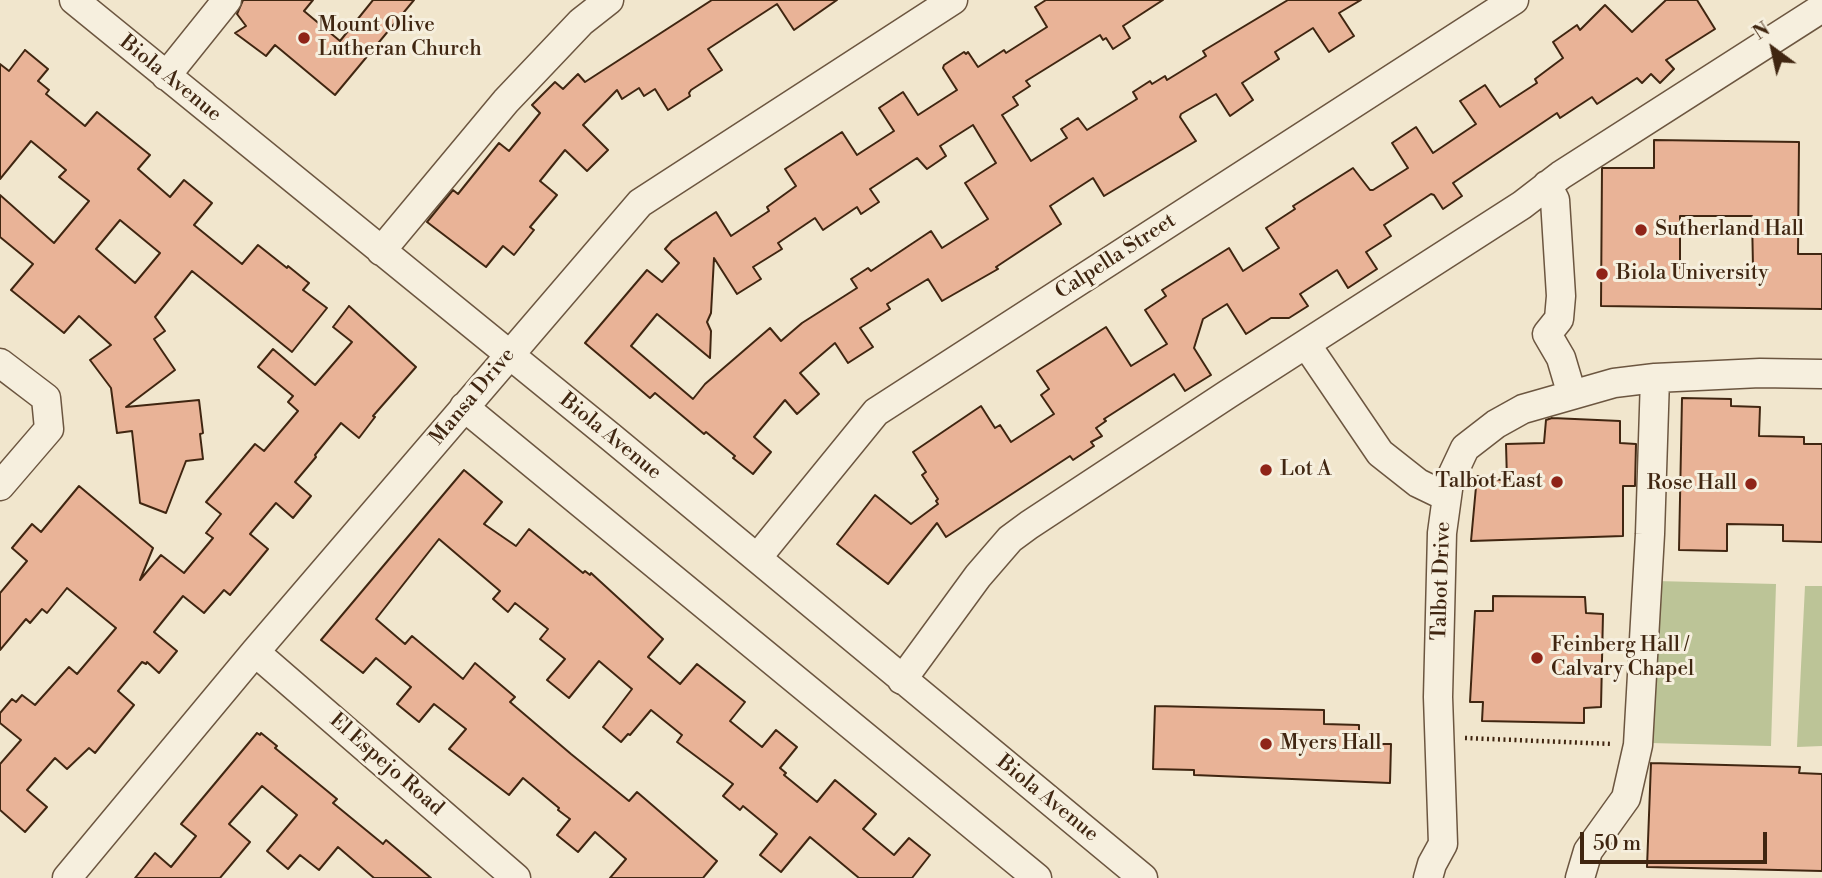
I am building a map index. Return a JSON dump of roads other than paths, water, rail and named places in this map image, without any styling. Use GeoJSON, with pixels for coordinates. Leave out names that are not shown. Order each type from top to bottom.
{"type":"FeatureCollection","features":[{"type":"Feature","properties":{"kind":"street","name":"Biola Avenue"},"geometry":{"type":"LineString","coordinates":[[74,0],[757,558],[1143,878]]}},
{"type":"Feature","properties":{"kind":"street"},"geometry":{"type":"LineString","coordinates":[[166,76],[227,0]]}},
{"type":"Feature","properties":{"kind":"street","name":"Mansa Drive"},"geometry":{"type":"LineString","coordinates":[[67,878],[255,652],[640,203],[953,0]]}},
{"type":"Feature","properties":{"kind":"street","name":"Calpella Street"},"geometry":{"type":"LineString","coordinates":[[757,558],[876,412],[1514,0]]}},
{"type":"Feature","properties":{"kind":"street"},"geometry":{"type":"LineString","coordinates":[[381,251],[506,101],[592,5]]}},
{"type":"Feature","properties":{"kind":"street"},"geometry":{"type":"LineString","coordinates":[[902,680],[954,607],[1010,539],[1202,410],[1822,8]]}},
{"type":"Feature","properties":{"kind":"street"},"geometry":{"type":"LineString","coordinates":[[1547,185],[1555,200],[1561,296],[1559,319],[1547,334],[1561,358],[1572,395]]}},
{"type":"Feature","properties":{"kind":"street"},"geometry":{"type":"LineString","coordinates":[[1306,344],[1380,453],[1418,483],[1447,497]]}},
{"type":"Feature","properties":{"kind":"street"},"geometry":{"type":"LineString","coordinates":[[0,363],[46,398],[49,429],[0,486]]}},
{"type":"Feature","properties":{"kind":"street","name":"Talbot Drive"},"geometry":{"type":"LineString","coordinates":[[1428,878],[1443,844],[1440,735],[1442,533],[1450,482],[1465,448],[1496,424],[1523,409],[1614,383],[1655,378],[1760,373],[1822,374]]}},
{"type":"Feature","properties":{"kind":"street"},"geometry":{"type":"LineString","coordinates":[[1580,878],[1588,851],[1626,798],[1638,745],[1650,534],[1655,378]]}},
{"type":"Feature","properties":{"kind":"street"},"geometry":{"type":"LineString","coordinates":[[464,407],[1037,878]]}},
{"type":"Feature","properties":{"kind":"street","name":"El Espejo Road"},"geometry":{"type":"LineString","coordinates":[[255,652],[502,874]]}},
{"type":"Feature","properties":{"kind":"place","name":"Mount Olive Lutheran Church"},"geometry":{"type":"Point","coordinates":[304,38]}},
{"type":"Feature","properties":{"kind":"place","name":"Sutherland Hall"},"geometry":{"type":"Point","coordinates":[1641,230]}},
{"type":"Feature","properties":{"kind":"place","name":"Biola University"},"geometry":{"type":"Point","coordinates":[1602,274]}},
{"type":"Feature","properties":{"kind":"place","name":"Lot A"},"geometry":{"type":"Point","coordinates":[1266,470]}},
{"type":"Feature","properties":{"kind":"place","name":"Talbot East"},"geometry":{"type":"Point","coordinates":[1557,482]}},
{"type":"Feature","properties":{"kind":"place","name":"Rose Hall"},"geometry":{"type":"Point","coordinates":[1751,484]}},
{"type":"Feature","properties":{"kind":"place","name":"Feinberg Hall / Calvary Chapel"},"geometry":{"type":"Point","coordinates":[1537,658]}},
{"type":"Feature","properties":{"kind":"place","name":"Myers Hall"},"geometry":{"type":"Point","coordinates":[1266,744]}}]}
